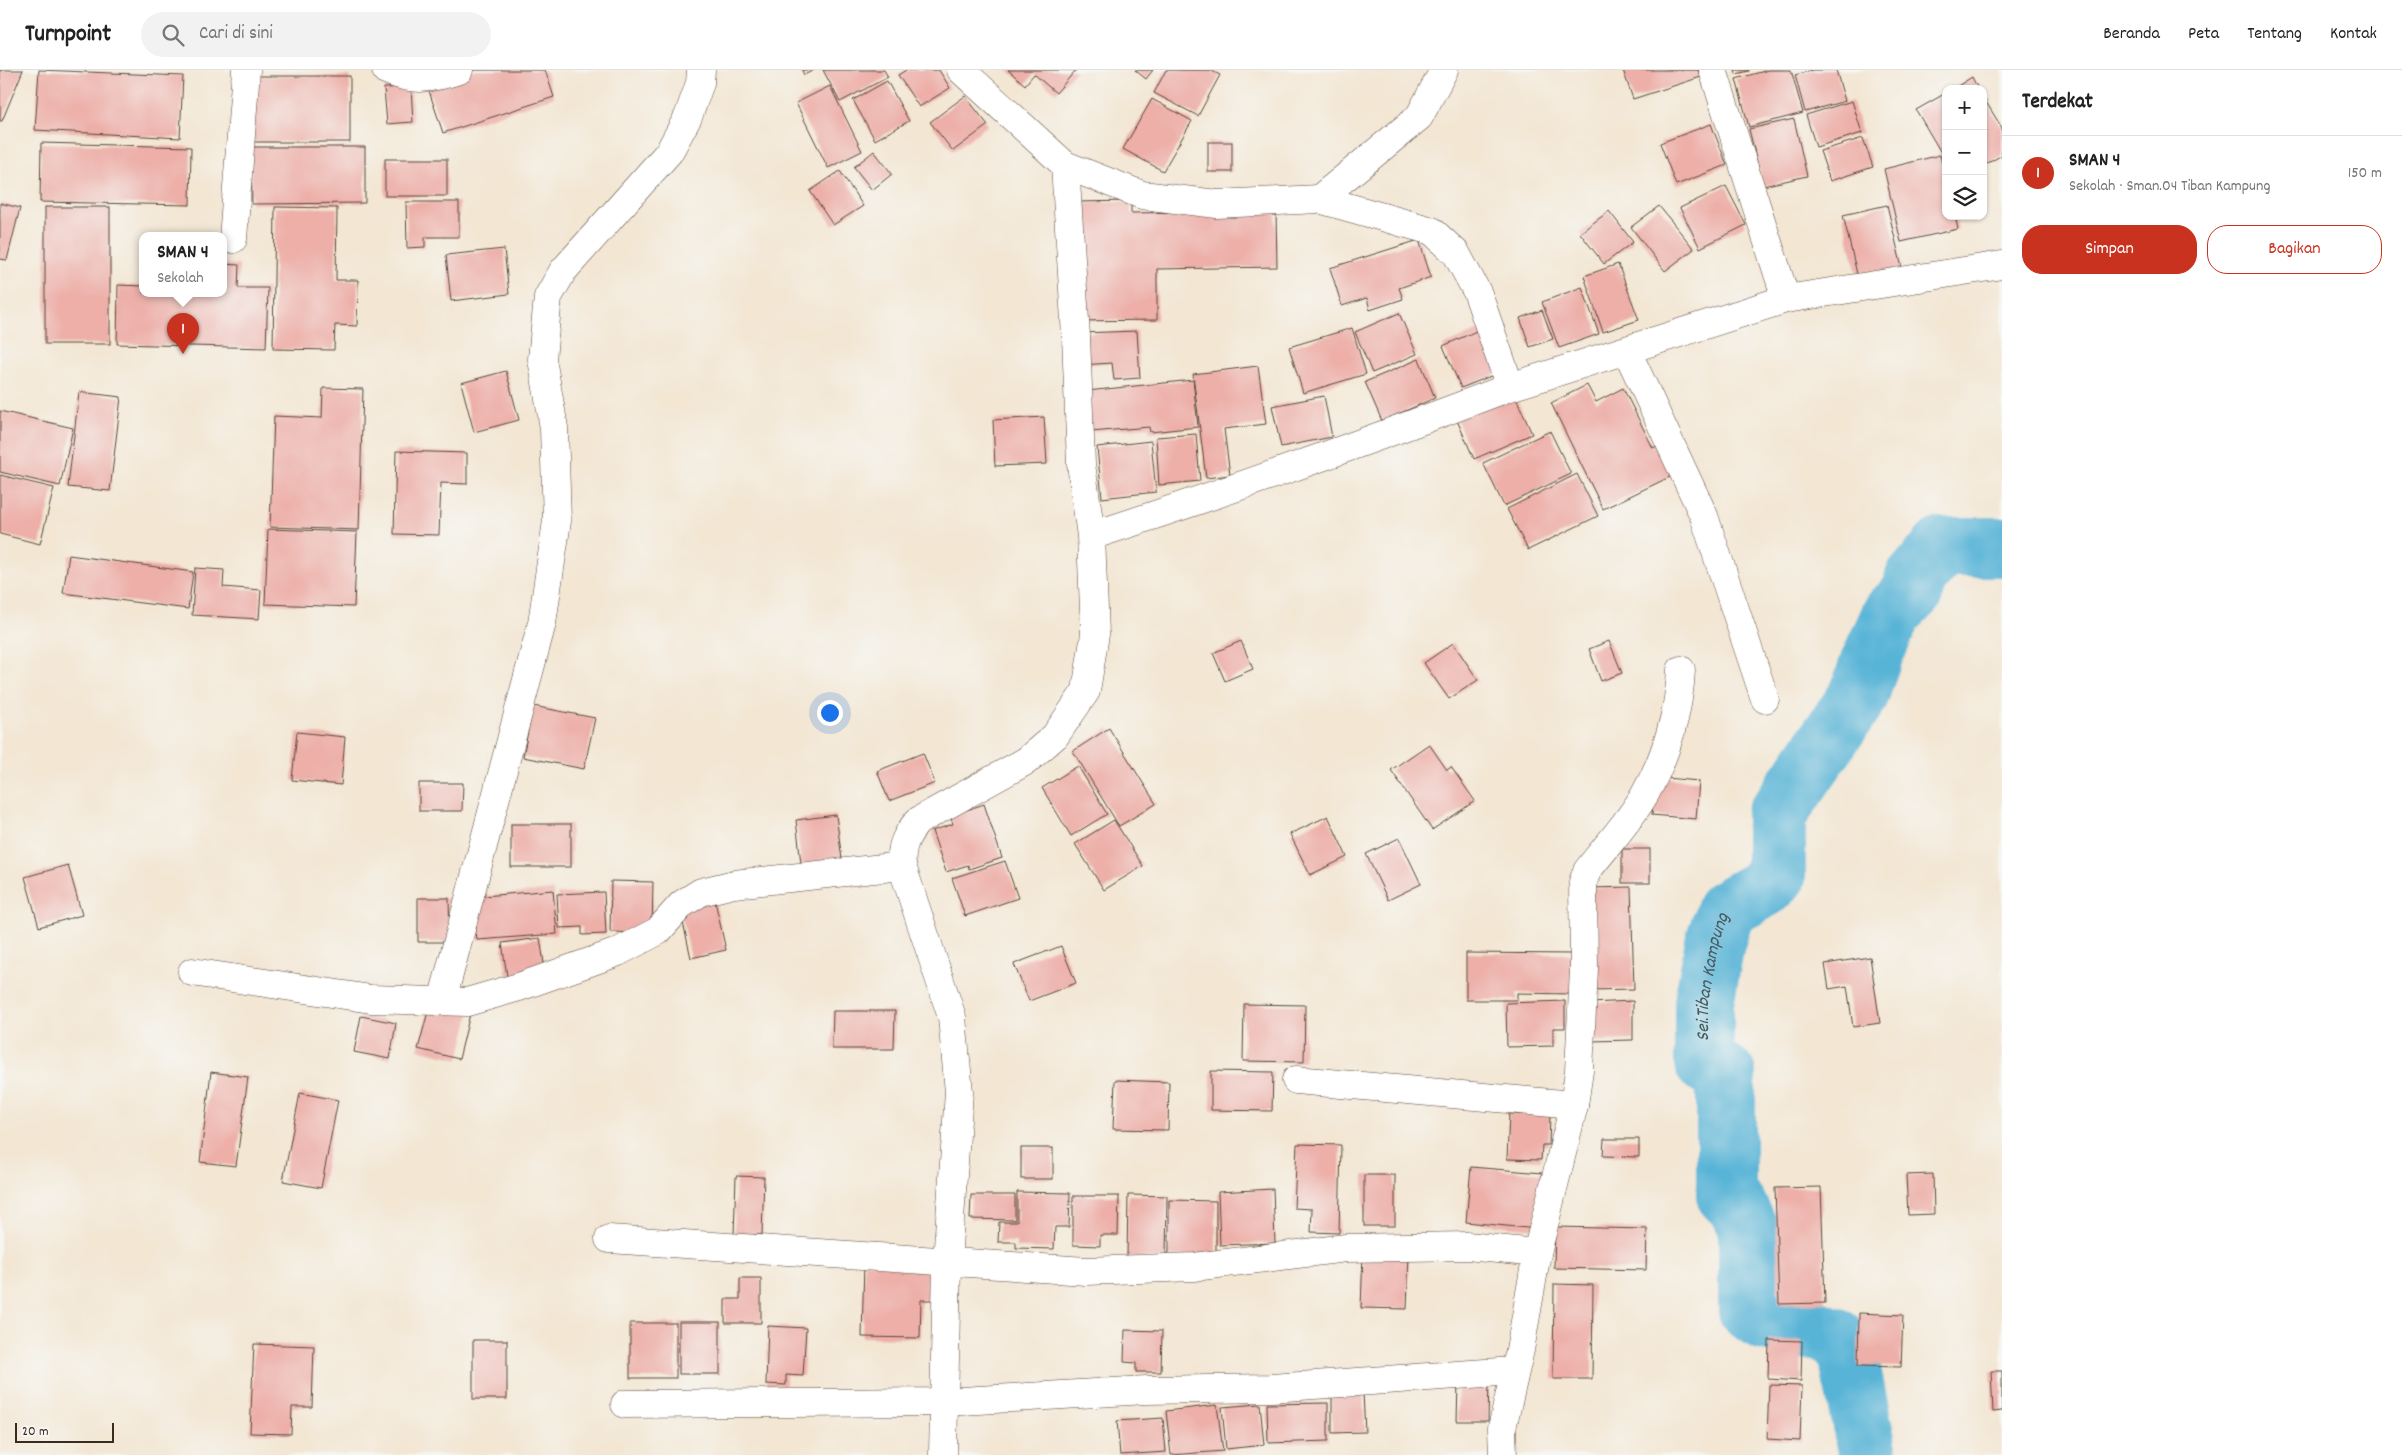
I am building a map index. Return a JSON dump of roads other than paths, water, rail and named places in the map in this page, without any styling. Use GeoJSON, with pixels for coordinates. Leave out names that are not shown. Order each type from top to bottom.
{"type":"FeatureCollection","features":[{"type":"Feature","properties":{"kind":"street"},"geometry":{"type":"LineString","coordinates":[[233,239],[246,70]]}},
{"type":"Feature","properties":{"kind":"street"},"geometry":{"type":"LineString","coordinates":[[386,70],[401,77],[432,78],[459,70]]}},
{"type":"Feature","properties":{"kind":"street"},"geometry":{"type":"LineString","coordinates":[[442,1001],[542,623],[557,521],[554,428],[542,359],[548,297],[563,271],[669,152],[688,117],[700,83],[701,70]]}},
{"type":"Feature","properties":{"kind":"street"},"geometry":{"type":"LineString","coordinates":[[961,70],[1065,165],[1142,195],[1217,204],[1319,199],[1432,231],[1456,253],[1478,294],[1510,387]]}},
{"type":"Feature","properties":{"kind":"street"},"geometry":{"type":"LineString","coordinates":[[1319,199],[1419,117],[1444,70]]}},
{"type":"Feature","properties":{"kind":"street"},"geometry":{"type":"LineString","coordinates":[[1713,70],[1786,299]]}},
{"type":"Feature","properties":{"kind":"street"},"geometry":{"type":"LineString","coordinates":[[939,1452],[945,1402],[947,1261],[959,1092],[952,1017],[902,866],[903,843],[909,831],[918,821],[1026,761],[1055,736],[1086,691],[1095,634],[1091,536],[1082,464],[1065,165]]}},
{"type":"Feature","properties":{"kind":"street"},"geometry":{"type":"LineString","coordinates":[[1091,536],[1221,494],[1382,436],[1510,387],[1786,299],[2002,265]]}},
{"type":"Feature","properties":{"kind":"street"},"geometry":{"type":"LineString","coordinates":[[1627,351],[1704,516],[1765,699]]}},
{"type":"Feature","properties":{"kind":"street"},"geometry":{"type":"LineString","coordinates":[[1503,1455],[1502,1428],[1520,1350],[1536,1252],[1574,1105],[1584,969],[1583,882],[1587,871],[1645,795],[1660,761],[1680,694],[1681,670]]}},
{"type":"Feature","properties":{"kind":"street"},"geometry":{"type":"LineString","coordinates":[[192,972],[371,999],[467,1002],[519,987],[618,952],[658,931],[682,904],[701,892],[734,884],[902,866]]}},
{"type":"Feature","properties":{"kind":"street"},"geometry":{"type":"LineString","coordinates":[[1296,1080],[1574,1105]]}},
{"type":"Feature","properties":{"kind":"street"},"geometry":{"type":"LineString","coordinates":[[609,1239],[1086,1271],[1194,1267],[1346,1248],[1467,1246],[1536,1252]]}},
{"type":"Feature","properties":{"kind":"street"},"geometry":{"type":"LineString","coordinates":[[625,1404],[945,1402],[1146,1390],[1271,1388],[1514,1371]]}},
{"type":"Feature","properties":{"kind":"waterway","name":"Sei.Tiban Kampung"},"geometry":{"type":"LineString","coordinates":[[1868,1455],[1848,1355],[1837,1338],[1820,1332],[1765,1321],[1748,1310],[1748,1228],[1737,1206],[1726,1195],[1726,1074],[1704,1063],[1704,1003],[1715,942],[1726,909],[1765,887],[1776,876],[1776,816],[1859,695],[1870,662],[1892,613],[1914,591],[1914,580],[1942,547],[2002,547]]}},
{"type":"Feature","properties":{"kind":"place","name":"SMAN 4"},"geometry":{"type":"Point","coordinates":[183,354]}}]}
